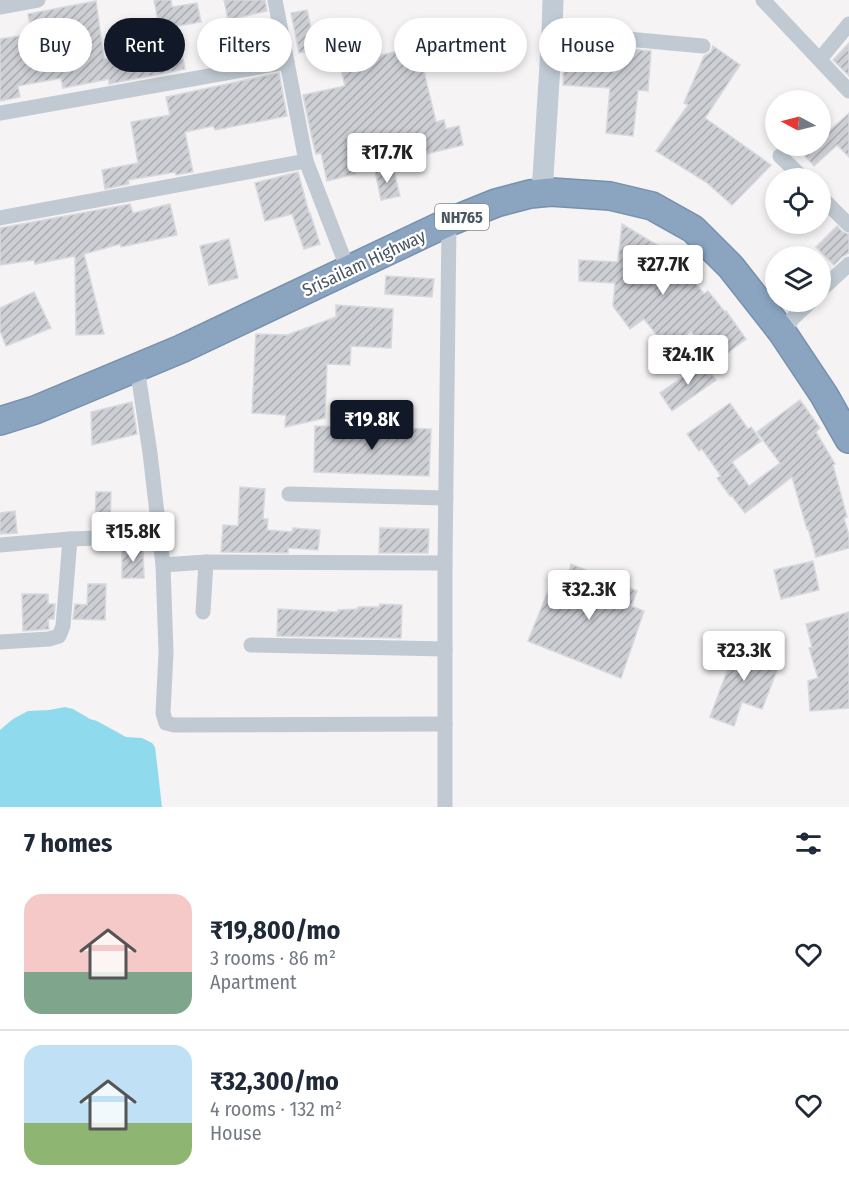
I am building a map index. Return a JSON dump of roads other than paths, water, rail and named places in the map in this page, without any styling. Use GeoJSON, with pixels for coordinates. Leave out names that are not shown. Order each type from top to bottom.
{"type":"FeatureCollection","features":[{"type":"Feature","properties":{"kind":"highway","name":"Srisailam Highway"},"geometry":{"type":"LineString","coordinates":[[0,421],[35,410],[181,349],[447,207],[484,194],[603,179],[641,189],[675,202],[710,225],[765,283]]}},
{"type":"Feature","properties":{"kind":"highway","name":"Srisailam Highway"},"geometry":{"type":"LineString","coordinates":[[0,404],[346,262],[496,203],[530,194],[542,186],[610,196],[652,206],[693,229],[731,267],[791,313],[849,400]]}},
{"type":"Feature","properties":{"kind":"highway","name":"Srisailam Highway"},"geometry":{"type":"LineString","coordinates":[[791,313],[824,395],[849,439]]}},
{"type":"Feature","properties":{"kind":"street"},"geometry":{"type":"LineString","coordinates":[[0,7],[38,0]]}},
{"type":"Feature","properties":{"kind":"street"},"geometry":{"type":"LineString","coordinates":[[275,0],[278,18]]}},
{"type":"Feature","properties":{"kind":"street"},"geometry":{"type":"LineString","coordinates":[[552,18],[553,0]]}},
{"type":"Feature","properties":{"kind":"street"},"geometry":{"type":"LineString","coordinates":[[762,0],[849,91]]}},
{"type":"Feature","properties":{"kind":"street"},"geometry":{"type":"LineString","coordinates":[[820,59],[849,24]]}},
{"type":"Feature","properties":{"kind":"street"},"geometry":{"type":"LineString","coordinates":[[636,40],[703,46]]}},
{"type":"Feature","properties":{"kind":"street"},"geometry":{"type":"LineString","coordinates":[[0,113],[231,72]]}},
{"type":"Feature","properties":{"kind":"street"},"geometry":{"type":"LineString","coordinates":[[289,72],[306,161],[346,262]]}},
{"type":"Feature","properties":{"kind":"street"},"geometry":{"type":"LineString","coordinates":[[542,186],[549,72]]}},
{"type":"Feature","properties":{"kind":"street"},"geometry":{"type":"LineString","coordinates":[[780,156],[792,168]]}},
{"type":"Feature","properties":{"kind":"street"},"geometry":{"type":"LineString","coordinates":[[0,218],[306,161]]}},
{"type":"Feature","properties":{"kind":"street"},"geometry":{"type":"LineString","coordinates":[[831,207],[849,225]]}},
{"type":"Feature","properties":{"kind":"street"},"geometry":{"type":"LineString","coordinates":[[445,807],[449,222]]}},
{"type":"Feature","properties":{"kind":"street"},"geometry":{"type":"LineString","coordinates":[[831,281],[849,264]]}},
{"type":"Feature","properties":{"kind":"street"},"geometry":{"type":"LineString","coordinates":[[137,367],[163,565],[166,652],[163,713],[166,723],[174,725],[445,724]]}},
{"type":"Feature","properties":{"kind":"street"},"geometry":{"type":"LineString","coordinates":[[289,494],[446,498]]}},
{"type":"Feature","properties":{"kind":"street"},"geometry":{"type":"LineString","coordinates":[[0,545],[70,539],[159,536]]}},
{"type":"Feature","properties":{"kind":"street"},"geometry":{"type":"LineString","coordinates":[[0,642],[49,639],[59,636],[63,626],[70,539]]}},
{"type":"Feature","properties":{"kind":"street"},"geometry":{"type":"LineString","coordinates":[[163,565],[206,562],[446,563]]}},
{"type":"Feature","properties":{"kind":"street"},"geometry":{"type":"LineString","coordinates":[[203,612],[206,562]]}},
{"type":"Feature","properties":{"kind":"street"},"geometry":{"type":"LineString","coordinates":[[251,645],[445,649]]}},
{"type":"Feature","properties":{"kind":"water"},"geometry":{"type":"Polygon","coordinates":[[[65,707],[126,737],[142,738],[152,743],[155,747],[162,807],[0,807],[0,730],[13,719],[28,711],[65,707]]]}}]}
